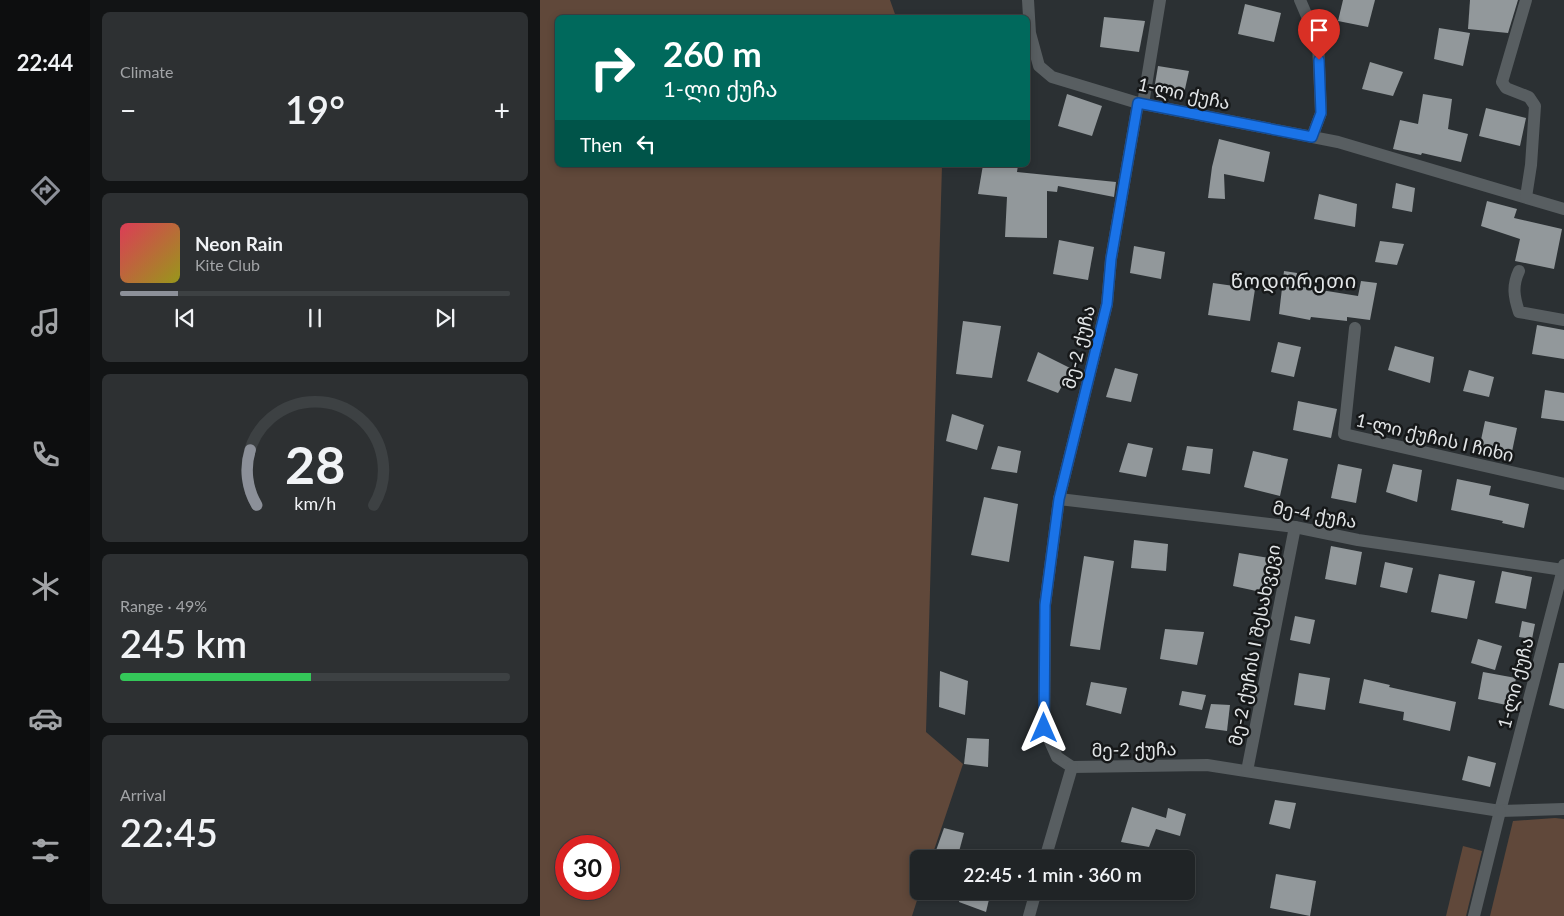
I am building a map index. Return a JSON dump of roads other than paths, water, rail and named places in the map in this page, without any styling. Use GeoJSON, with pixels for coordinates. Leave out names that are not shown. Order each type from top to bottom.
{"type":"FeatureCollection","features":[{"type":"Feature","properties":{"kind":"street","name":"1-ლი ქუჩა"},"geometry":{"type":"LineString","coordinates":[[1028,0],[1029,15]]}},
{"type":"Feature","properties":{"kind":"street","name":"მე-2 ქუჩა"},"geometry":{"type":"LineString","coordinates":[[1160,0],[1111,259],[1107,304],[1059,499],[1045,605],[1044,728],[1057,757],[1072,768],[1207,765],[1500,811],[1564,809]]}},
{"type":"Feature","properties":{"kind":"street"},"geometry":{"type":"LineString","coordinates":[[1300,0],[1318,42],[1321,113],[1312,137]]}},
{"type":"Feature","properties":{"kind":"street"},"geometry":{"type":"LineString","coordinates":[[1526,0],[1502,82],[1506,88],[1529,97],[1536,106],[1531,165],[1526,196]]}},
{"type":"Feature","properties":{"kind":"street","name":"1-ლი ქუჩა"},"geometry":{"type":"LineString","coordinates":[[1030,32],[1039,66],[1052,76],[1141,103],[1312,137],[1526,196],[1564,209]]}},
{"type":"Feature","properties":{"kind":"street"},"geometry":{"type":"LineString","coordinates":[[1519,271],[1514,282],[1514,298],[1519,312],[1564,320]]}},
{"type":"Feature","properties":{"kind":"street","name":"1-ლი ქუჩის I ჩიხი"},"geometry":{"type":"LineString","coordinates":[[1355,328],[1344,434],[1564,484]]}},
{"type":"Feature","properties":{"kind":"street","name":"მე-4 ქუჩა"},"geometry":{"type":"LineString","coordinates":[[1059,499],[1295,527],[1358,540],[1564,567]]}},
{"type":"Feature","properties":{"kind":"street","name":"მე-2 ქუჩის I შესახვევი"},"geometry":{"type":"LineString","coordinates":[[1247,770],[1295,527]]}},
{"type":"Feature","properties":{"kind":"street","name":"1-ლი ქუჩა"},"geometry":{"type":"LineString","coordinates":[[1500,811],[1564,567]]}},
{"type":"Feature","properties":{"kind":"street"},"geometry":{"type":"LineString","coordinates":[[1049,850],[1072,768]]}},
{"type":"Feature","properties":{"kind":"street"},"geometry":{"type":"LineString","coordinates":[[1474,916],[1500,811]]}},
{"type":"Feature","properties":{"kind":"street"},"geometry":{"type":"LineString","coordinates":[[1029,916],[1033,900]]}},
{"type":"Feature","properties":{"kind":"district","name":"წოდორეთი"},"geometry":{"type":"Point","coordinates":[1294,280]}}]}
